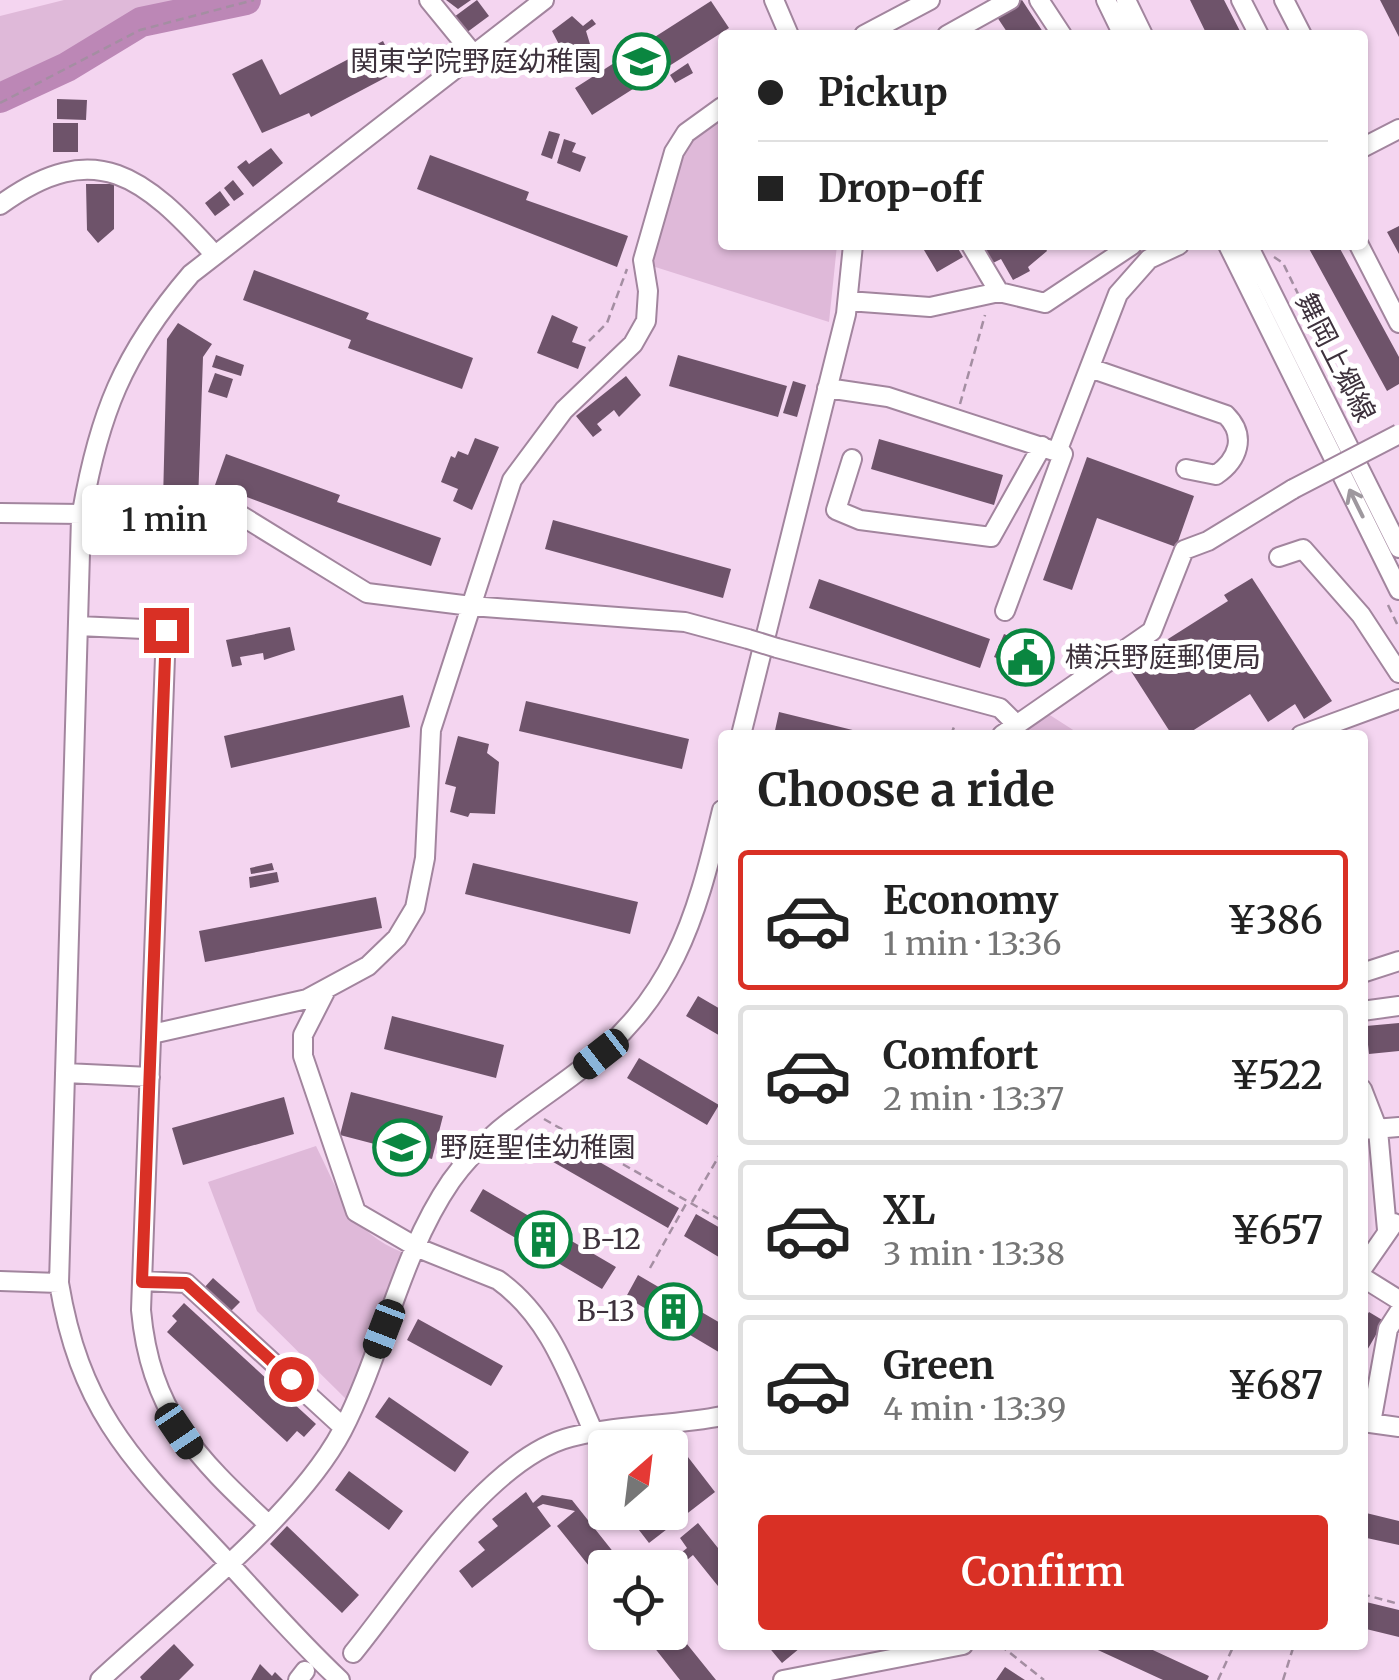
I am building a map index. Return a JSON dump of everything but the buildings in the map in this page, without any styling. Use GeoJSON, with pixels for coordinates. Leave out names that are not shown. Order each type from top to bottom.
{"type":"FeatureCollection","features":[{"type":"Feature","properties":{"kind":"street"},"geometry":{"type":"LineString","coordinates":[[429,0],[474,54]]}},
{"type":"Feature","properties":{"kind":"street"},"geometry":{"type":"LineString","coordinates":[[340,1680],[137,1466],[102,1416],[77,1364],[58,1282],[82,514],[98,432],[114,388],[153,320],[214,254],[544,0]]}},
{"type":"Feature","properties":{"kind":"street"},"geometry":{"type":"LineString","coordinates":[[774,0],[788,30]]}},
{"type":"Feature","properties":{"kind":"street"},"geometry":{"type":"LineString","coordinates":[[873,30],[930,0]]}},
{"type":"Feature","properties":{"kind":"street"},"geometry":{"type":"LineString","coordinates":[[956,30],[1010,0]]}},
{"type":"Feature","properties":{"kind":"street"},"geometry":{"type":"LineString","coordinates":[[1039,0],[1059,30]]}},
{"type":"Feature","properties":{"kind":"street"},"geometry":{"type":"LineString","coordinates":[[1106,0],[1121,30]]}},
{"type":"Feature","properties":{"kind":"street"},"geometry":{"type":"LineString","coordinates":[[1126,0],[1141,30]]}},
{"type":"Feature","properties":{"kind":"street"},"geometry":{"type":"LineString","coordinates":[[1241,0],[1256,30]]}},
{"type":"Feature","properties":{"kind":"street"},"geometry":{"type":"LineString","coordinates":[[1284,0],[1299,30]]}},
{"type":"Feature","properties":{"kind":"street"},"geometry":{"type":"LineString","coordinates":[[152,1034],[280,1008],[325,991],[368,966],[397,938],[415,908],[426,858],[431,730],[512,480],[564,410],[633,344],[646,320],[648,291],[643,260],[674,152],[700,120],[718,109]]}},
{"type":"Feature","properties":{"kind":"street"},"geometry":{"type":"LineString","coordinates":[[1368,145],[1399,130]]}},
{"type":"Feature","properties":{"kind":"street"},"geometry":{"type":"LineString","coordinates":[[0,205],[34,180],[98,170],[140,182],[171,206],[214,254]]}},
{"type":"Feature","properties":{"kind":"street"},"geometry":{"type":"LineString","coordinates":[[741,730],[828,388],[848,301],[853,250]]}},
{"type":"Feature","properties":{"kind":"street"},"geometry":{"type":"LineString","coordinates":[[973,250],[994,293]]}},
{"type":"Feature","properties":{"kind":"street"},"geometry":{"type":"LineString","coordinates":[[848,301],[930,308],[994,293],[1044,303],[1124,250]]}},
{"type":"Feature","properties":{"kind":"street"},"geometry":{"type":"LineString","coordinates":[[852,459],[836,510],[860,520],[991,536],[1049,449],[1090,368],[1118,294],[1149,260],[1169,250]]}},
{"type":"Feature","properties":{"kind":"street"},"geometry":{"type":"LineString","coordinates":[[1230,250],[1399,590]]}},
{"type":"Feature","properties":{"kind":"street","name":"舞岡上郷線"},"geometry":{"type":"LineString","coordinates":[[1250,250],[1399,548]]}},
{"type":"Feature","properties":{"kind":"street"},"geometry":{"type":"LineString","coordinates":[[1362,250],[1399,323]]}},
{"type":"Feature","properties":{"kind":"street"},"geometry":{"type":"LineString","coordinates":[[1090,368],[1226,416],[1235,424],[1240,442],[1230,466],[1216,475],[1186,469]]}},
{"type":"Feature","properties":{"kind":"street"},"geometry":{"type":"LineString","coordinates":[[828,388],[888,397],[1062,454],[1005,612]]}},
{"type":"Feature","properties":{"kind":"street"},"geometry":{"type":"LineString","coordinates":[[112,511],[237,514],[367,593],[471,606],[686,622],[1000,708],[1009,729],[1152,631],[1184,550],[1208,541],[1399,434]]}},
{"type":"Feature","properties":{"kind":"street"},"geometry":{"type":"LineString","coordinates":[[0,514],[82,514]]}},
{"type":"Feature","properties":{"kind":"street"},"geometry":{"type":"LineString","coordinates":[[1280,558],[1303,549],[1361,614],[1399,673]]}},
{"type":"Feature","properties":{"kind":"street"},"geometry":{"type":"LineString","coordinates":[[78,626],[166,630],[142,1282],[144,1342],[168,1414],[191,1448],[267,1523]]}},
{"type":"Feature","properties":{"kind":"street"},"geometry":{"type":"LineString","coordinates":[[1315,730],[1399,699]]}},
{"type":"Feature","properties":{"kind":"street"},"geometry":{"type":"LineString","coordinates":[[100,1680],[228,1563],[313,1475],[344,1427],[448,1186],[490,1134],[601,1054],[647,1007],[673,968],[694,922],[718,826]]}},
{"type":"Feature","properties":{"kind":"street"},"geometry":{"type":"LineString","coordinates":[[1368,970],[1399,962]]}},
{"type":"Feature","properties":{"kind":"street"},"geometry":{"type":"LineString","coordinates":[[325,991],[304,1035],[304,1056],[350,1202],[371,1224],[498,1280],[542,1320],[593,1430]]}},
{"type":"Feature","properties":{"kind":"street"},"geometry":{"type":"LineString","coordinates":[[1368,1010],[1399,1006]]}},
{"type":"Feature","properties":{"kind":"street"},"geometry":{"type":"LineString","coordinates":[[65,1073],[150,1077]]}},
{"type":"Feature","properties":{"kind":"street"},"geometry":{"type":"LineString","coordinates":[[1368,1264],[1393,1226],[1370,1130],[1399,1127]]}},
{"type":"Feature","properties":{"kind":"street"},"geometry":{"type":"LineString","coordinates":[[1368,1277],[1399,1300]]}},
{"type":"Feature","properties":{"kind":"street"},"geometry":{"type":"LineString","coordinates":[[0,1282],[58,1282]]}},
{"type":"Feature","properties":{"kind":"street"},"geometry":{"type":"LineString","coordinates":[[142,1282],[186,1283],[344,1427]]}},
{"type":"Feature","properties":{"kind":"street"},"geometry":{"type":"LineString","coordinates":[[1368,1419],[1388,1329],[1399,1312]]}},
{"type":"Feature","properties":{"kind":"street"},"geometry":{"type":"LineString","coordinates":[[614,1430],[718,1419]]}},
{"type":"Feature","properties":{"kind":"street"},"geometry":{"type":"LineString","coordinates":[[1368,1423],[1399,1427]]}},
{"type":"Feature","properties":{"kind":"street"},"geometry":{"type":"LineString","coordinates":[[352,1654],[494,1481],[549,1444],[588,1434]]}},
{"type":"Feature","properties":{"kind":"street"},"geometry":{"type":"LineString","coordinates":[[862,1650],[871,1663]]}},
{"type":"Feature","properties":{"kind":"street"},"geometry":{"type":"LineString","coordinates":[[794,1679],[937,1650]]}},
{"type":"Feature","properties":{"kind":"path"},"geometry":{"type":"LineString","coordinates":[[0,103],[140,30],[254,0]]}},
{"type":"Feature","properties":{"kind":"path"},"geometry":{"type":"LineString","coordinates":[[589,341],[607,323],[632,254]]}},
{"type":"Feature","properties":{"kind":"path"},"geometry":{"type":"LineString","coordinates":[[955,418],[994,293]]}},
{"type":"Feature","properties":{"kind":"path"},"geometry":{"type":"LineString","coordinates":[[542,1118],[718,1218]]}},
{"type":"Feature","properties":{"kind":"path"},"geometry":{"type":"LineString","coordinates":[[650,1268],[718,1158]]}},
{"type":"Feature","properties":{"kind":"path"},"geometry":{"type":"LineString","coordinates":[[1368,1596],[1399,1604]]}},
{"type":"Feature","properties":{"kind":"path"},"geometry":{"type":"LineString","coordinates":[[1006,1650],[1044,1680]]}},
{"type":"Feature","properties":{"kind":"path"},"geometry":{"type":"LineString","coordinates":[[1218,1680],[1232,1650]]}},
{"type":"Feature","properties":{"kind":"path"},"geometry":{"type":"LineString","coordinates":[[1283,1680],[1292,1650]]}},
{"type":"Feature","properties":{"kind":"shaded area"},"geometry":{"type":"Polygon","coordinates":[[[64,0],[178,0],[176,10],[126,16],[106,37],[0,92],[0,16],[64,0]]]}},
{"type":"Feature","properties":{"kind":"shaded area"},"geometry":{"type":"Polygon","coordinates":[[[718,117],[718,250],[836,250],[829,322],[649,265],[693,134],[718,117]]]}},
{"type":"Feature","properties":{"kind":"shaded area"},"geometry":{"type":"Polygon","coordinates":[[[1042,710],[1073,730],[1016,730],[1042,710]]]}},
{"type":"Feature","properties":{"kind":"shaded area"},"geometry":{"type":"Polygon","coordinates":[[[316,1146],[340,1196],[359,1223],[385,1244],[404,1253],[347,1400],[257,1311],[208,1182],[316,1146]]]}},
{"type":"Feature","properties":{"kind":"waterway"},"geometry":{"type":"LineString","coordinates":[[0,98],[67,67],[141,22],[246,0]]}},
{"type":"Feature","properties":{"kind":"place","name":"関東学院野庭幼稚園"},"geometry":{"type":"Point","coordinates":[641,61]}},
{"type":"Feature","properties":{"kind":"place","name":"横浜野庭郵便局"},"geometry":{"type":"Point","coordinates":[1026,657]}},
{"type":"Feature","properties":{"kind":"place","name":"野庭聖佳幼稚園"},"geometry":{"type":"Point","coordinates":[401,1147]}},
{"type":"Feature","properties":{"kind":"place","name":"B-12"},"geometry":{"type":"Point","coordinates":[543,1239]}},
{"type":"Feature","properties":{"kind":"place","name":"B-13"},"geometry":{"type":"Point","coordinates":[674,1311]}},
{"type":"Feature","properties":{"kind":"route"},"geometry":{"type":"LineString","coordinates":[[166,630],[142,1282],[186,1283],[291,1379]]}}]}
